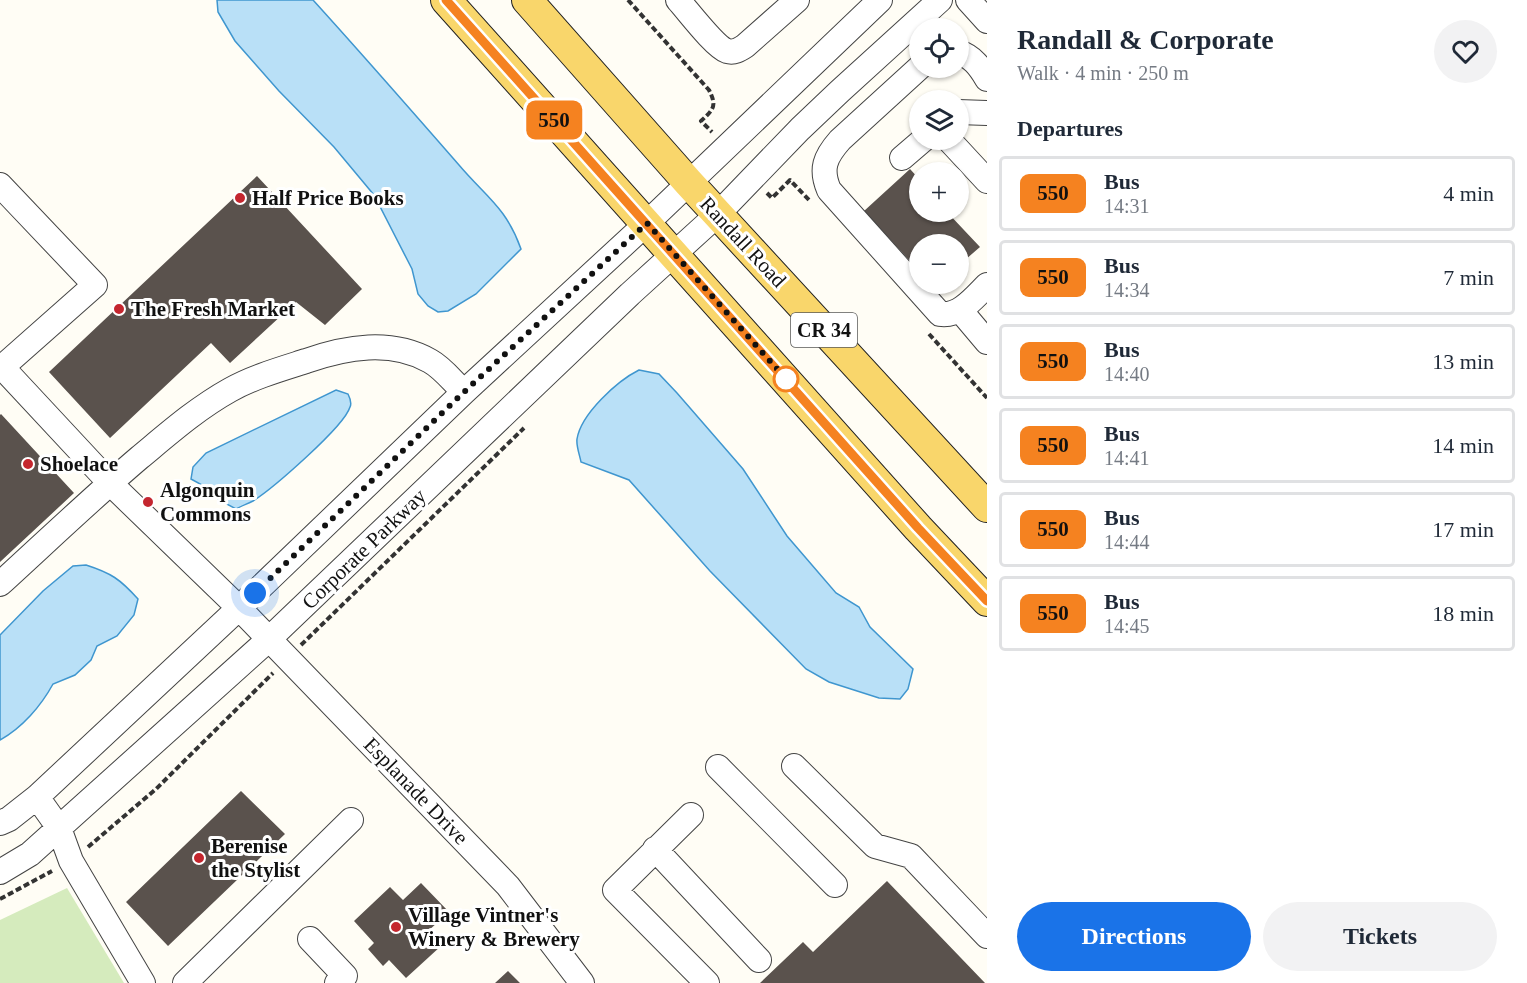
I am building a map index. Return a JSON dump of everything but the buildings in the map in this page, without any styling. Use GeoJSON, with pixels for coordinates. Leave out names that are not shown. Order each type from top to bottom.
{"type":"FeatureCollection","features":[{"type":"Feature","properties":{"kind":"main road","name":"CR 34"},"geometry":{"type":"LineString","coordinates":[[446,0],[918,528],[987,601]]}},
{"type":"Feature","properties":{"kind":"main road","name":"Randall Road"},"geometry":{"type":"LineString","coordinates":[[527,0],[688,182],[987,507]]}},
{"type":"Feature","properties":{"kind":"street"},"geometry":{"type":"LineString","coordinates":[[678,0],[718,46],[728,51],[736,51],[745,46],[797,0]]}},
{"type":"Feature","properties":{"kind":"street","name":"Corporate Parkway"},"geometry":{"type":"LineString","coordinates":[[0,823],[9,819],[37,796],[464,392],[647,223],[880,0]]}},
{"type":"Feature","properties":{"kind":"street","name":"Corporate Parkway"},"geometry":{"type":"LineString","coordinates":[[0,872],[30,854],[268,640],[630,294],[718,214],[800,129],[940,0]]}},
{"type":"Feature","properties":{"kind":"street"},"geometry":{"type":"LineString","coordinates":[[968,0],[987,21]]}},
{"type":"Feature","properties":{"kind":"street"},"geometry":{"type":"LineString","coordinates":[[969,57],[979,65],[987,79]]}},
{"type":"Feature","properties":{"kind":"street"},"geometry":{"type":"LineString","coordinates":[[909,77],[840,140],[831,151],[825,164],[823,177],[829,190],[940,314],[948,315],[960,310],[987,285]]}},
{"type":"Feature","properties":{"kind":"street"},"geometry":{"type":"LineString","coordinates":[[969,112],[987,113]]}},
{"type":"Feature","properties":{"kind":"street"},"geometry":{"type":"LineString","coordinates":[[902,158],[911,150]]}},
{"type":"Feature","properties":{"kind":"street"},"geometry":{"type":"LineString","coordinates":[[958,150],[987,181]]}},
{"type":"Feature","properties":{"kind":"street"},"geometry":{"type":"LineString","coordinates":[[0,185],[95,285],[1,368]]}},
{"type":"Feature","properties":{"kind":"street"},"geometry":{"type":"LineString","coordinates":[[960,310],[987,342]]}},
{"type":"Feature","properties":{"kind":"street"},"geometry":{"type":"LineString","coordinates":[[0,584],[110,483],[192,413],[233,389],[296,364],[351,348],[376,347],[397,350],[431,362],[464,392]]}},
{"type":"Feature","properties":{"kind":"street","name":"Esplanade Drive"},"geometry":{"type":"LineString","coordinates":[[1,368],[110,483],[238,608],[508,886],[582,983]]}},
{"type":"Feature","properties":{"kind":"street"},"geometry":{"type":"LineString","coordinates":[[718,766],[835,885]]}},
{"type":"Feature","properties":{"kind":"street"},"geometry":{"type":"LineString","coordinates":[[794,766],[875,846],[911,856],[987,936]]}},
{"type":"Feature","properties":{"kind":"street"},"geometry":{"type":"LineString","coordinates":[[37,796],[59,828],[71,861],[143,983]]}},
{"type":"Feature","properties":{"kind":"street"},"geometry":{"type":"LineString","coordinates":[[691,815],[615,890],[707,983]]}},
{"type":"Feature","properties":{"kind":"street"},"geometry":{"type":"LineString","coordinates":[[185,983],[351,820]]}},
{"type":"Feature","properties":{"kind":"street"},"geometry":{"type":"LineString","coordinates":[[655,849],[759,960]]}},
{"type":"Feature","properties":{"kind":"street"},"geometry":{"type":"LineString","coordinates":[[310,939],[345,976],[337,983]]}},
{"type":"Feature","properties":{"kind":"path"},"geometry":{"type":"LineString","coordinates":[[628,0],[709,90],[714,105],[701,121]]}},
{"type":"Feature","properties":{"kind":"path"},"geometry":{"type":"LineString","coordinates":[[772,198],[790,180]]}},
{"type":"Feature","properties":{"kind":"path"},"geometry":{"type":"LineString","coordinates":[[0,899],[71,861],[156,789],[525,427]]}},
{"type":"Feature","properties":{"kind":"green space"},"geometry":{"type":"Polygon","coordinates":[[[67,888],[124,983],[0,983],[0,920],[67,888]]]}},
{"type":"Feature","properties":{"kind":"water"},"geometry":{"type":"Polygon","coordinates":[[[217,0],[313,0],[502,212],[521,249],[476,294],[448,311],[438,312],[428,306],[418,294],[412,269],[374,195],[334,147],[279,91],[235,41],[218,12],[217,0]]]}},
{"type":"Feature","properties":{"kind":"water"},"geometry":{"type":"Polygon","coordinates":[[[639,370],[659,374],[677,393],[743,469],[787,536],[836,593],[859,607],[870,627],[913,669],[908,689],[900,699],[879,698],[829,682],[806,669],[710,571],[629,480],[581,462],[577,439],[585,419],[601,399],[639,370]]]}},
{"type":"Feature","properties":{"kind":"water"},"geometry":{"type":"Polygon","coordinates":[[[336,390],[348,394],[350,399],[351,405],[345,416],[306,457],[253,501],[236,509],[219,500],[204,486],[191,479],[193,467],[206,453],[336,390]]]}},
{"type":"Feature","properties":{"kind":"water"},"geometry":{"type":"Polygon","coordinates":[[[86,565],[115,578],[132,592],[138,599],[134,615],[117,636],[97,646],[91,660],[75,675],[53,684],[30,716],[0,740],[0,635],[43,591],[73,566],[86,565]]]}},
{"type":"Feature","properties":{"kind":"bus line","name":"550"},"geometry":{"type":"LineString","coordinates":[[446,0],[918,528],[987,601]]}},
{"type":"Feature","properties":{"kind":"place","name":"Half Price Books"},"geometry":{"type":"Point","coordinates":[240,198]}},
{"type":"Feature","properties":{"kind":"place","name":"The Fresh Market"},"geometry":{"type":"Point","coordinates":[119,309]}},
{"type":"Feature","properties":{"kind":"place","name":"Shoelace"},"geometry":{"type":"Point","coordinates":[28,464]}},
{"type":"Feature","properties":{"kind":"place","name":"Algonquin Commons"},"geometry":{"type":"Point","coordinates":[148,502]}},
{"type":"Feature","properties":{"kind":"place","name":"Berenise the Stylist"},"geometry":{"type":"Point","coordinates":[199,858]}},
{"type":"Feature","properties":{"kind":"place","name":"Village Vintner's Winery & Brewery"},"geometry":{"type":"Point","coordinates":[396,927]}},
{"type":"Feature","properties":{"kind":"route"},"geometry":{"type":"LineString","coordinates":[[255,593],[464,392],[647,223],[786,379]]}}]}
